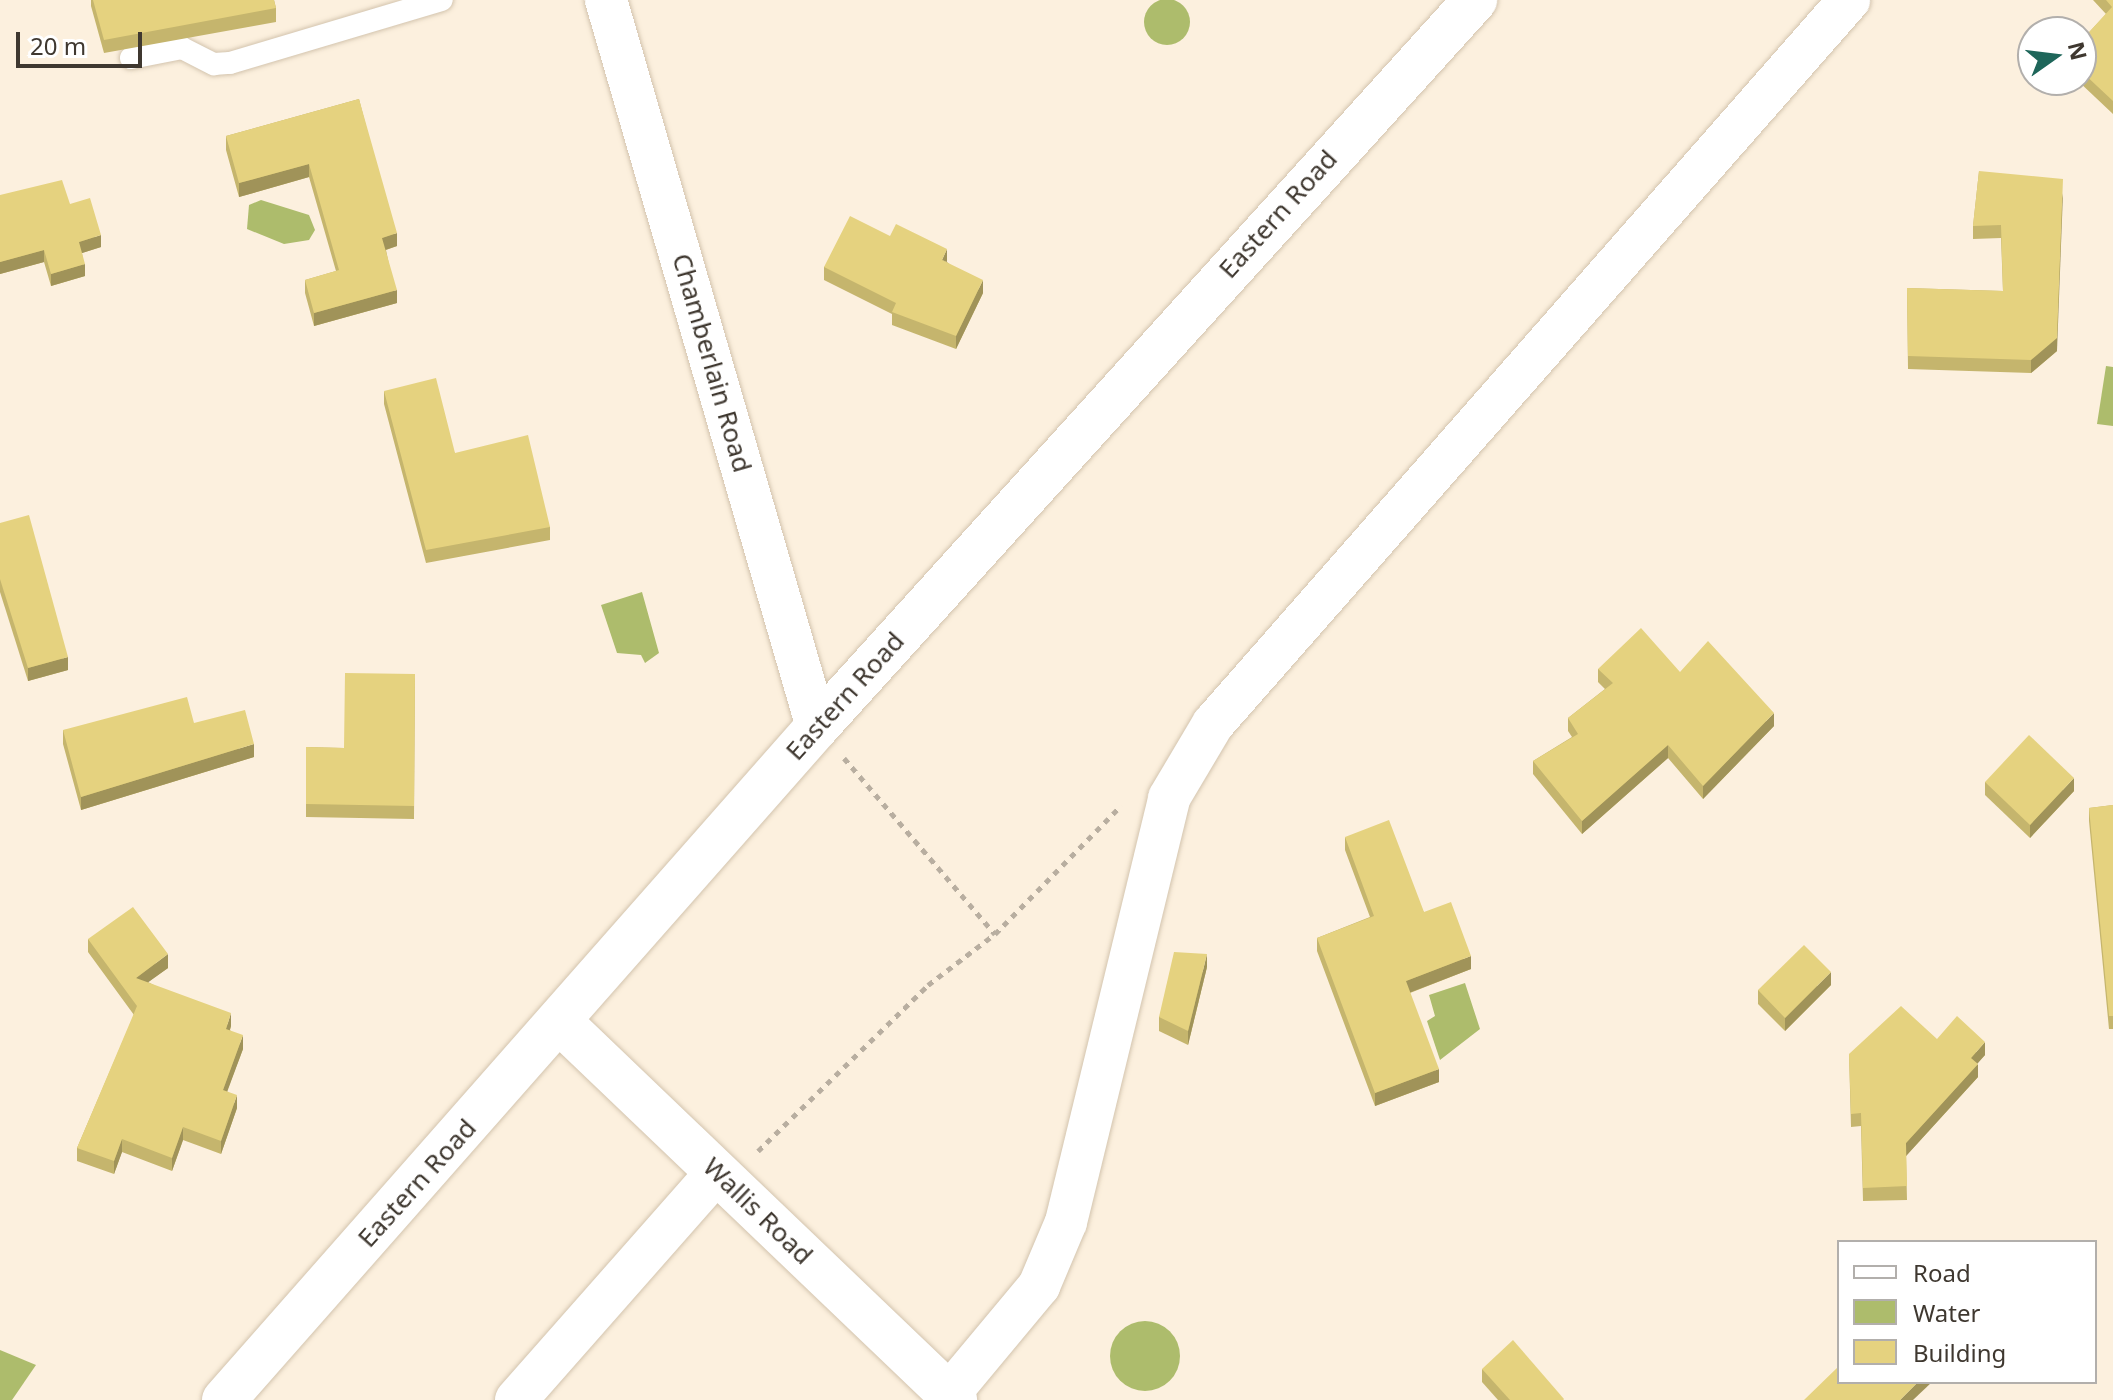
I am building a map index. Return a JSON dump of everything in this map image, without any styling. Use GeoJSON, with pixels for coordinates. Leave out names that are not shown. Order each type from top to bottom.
{"type":"FeatureCollection","features":[{"type":"Feature","properties":{"kind":"main road","name":"Eastern Road"},"geometry":{"type":"LineString","coordinates":[[224,1400],[817,727],[1475,0]]}},
{"type":"Feature","properties":{"kind":"main road","name":"Wallis Road"},"geometry":{"type":"LineString","coordinates":[[560,1022],[952,1397]]}},
{"type":"Feature","properties":{"kind":"street","name":"Chamberlain Road"},"geometry":{"type":"LineString","coordinates":[[606,0],[817,727]]}},
{"type":"Feature","properties":{"kind":"street"},"geometry":{"type":"LineString","coordinates":[[952,1397],[1039,1286],[1066,1222],[1169,798],[1254,671],[1849,0]]}},
{"type":"Feature","properties":{"kind":"street"},"geometry":{"type":"LineString","coordinates":[[516,1400],[717,1172]]}},
{"type":"Feature","properties":{"kind":"lane"},"geometry":{"type":"LineString","coordinates":[[131,58],[182,48],[214,64],[230,63],[442,0]]}},
{"type":"Feature","properties":{"kind":"path"},"geometry":{"type":"LineString","coordinates":[[817,727],[995,934]]}},
{"type":"Feature","properties":{"kind":"path"},"geometry":{"type":"LineString","coordinates":[[717,1172],[761,1149],[928,985],[995,934],[1122,805],[1169,798]]}},
{"type":"Feature","properties":{"kind":"water"},"geometry":{"type":"Polygon","coordinates":[[[1167,-1],[1184,5],[1190,22],[1184,39],[1167,45],[1150,39],[1144,22],[1150,5],[1167,-1]]]}},
{"type":"Feature","properties":{"kind":"water"},"geometry":{"type":"Polygon","coordinates":[[[261,200],[309,215],[315,230],[309,240],[284,244],[247,229],[249,205],[261,200]]]}},
{"type":"Feature","properties":{"kind":"water"},"geometry":{"type":"Polygon","coordinates":[[[2106,366],[2113,367],[2113,426],[2097,424],[2106,366]]]}},
{"type":"Feature","properties":{"kind":"water"},"geometry":{"type":"Polygon","coordinates":[[[642,592],[659,653],[645,663],[641,655],[617,653],[601,605],[642,592]]]}},
{"type":"Feature","properties":{"kind":"water"},"geometry":{"type":"Polygon","coordinates":[[[1465,983],[1480,1029],[1440,1060],[1427,1021],[1435,1016],[1429,995],[1465,983]]]}},
{"type":"Feature","properties":{"kind":"water"},"geometry":{"type":"Polygon","coordinates":[[[1152,1321],[1174,1336],[1180,1356],[1178,1370],[1170,1381],[1159,1389],[1138,1391],[1120,1381],[1112,1370],[1110,1349],[1120,1331],[1131,1323],[1152,1321]]]}},
{"type":"Feature","properties":{"kind":"water"},"geometry":{"type":"Polygon","coordinates":[[[0,1350],[36,1365],[12,1400],[0,1400],[0,1350]]]}},
{"type":"Feature","properties":{"kind":"building"},"geometry":{"type":"Polygon","coordinates":[[[93,0],[274,0],[276,8],[104,40],[93,0]]]}},
{"type":"Feature","properties":{"kind":"building"},"geometry":{"type":"Polygon","coordinates":[[[2106,0],[2113,0],[2113,101],[2097,86],[2097,23],[2112,7],[2106,0]]]}},
{"type":"Feature","properties":{"kind":"building"},"geometry":{"type":"Polygon","coordinates":[[[359,99],[397,233],[382,238],[397,290],[314,313],[305,280],[339,270],[309,164],[239,183],[226,136],[359,99]]]}},
{"type":"Feature","properties":{"kind":"building"},"geometry":{"type":"Polygon","coordinates":[[[1979,171],[2063,179],[2057,338],[2031,360],[1908,356],[1907,288],[2003,291],[2001,225],[1973,226],[1979,171]]]}},
{"type":"Feature","properties":{"kind":"building"},"geometry":{"type":"Polygon","coordinates":[[[62,180],[70,204],[90,198],[101,235],[79,242],[85,264],[51,274],[44,250],[0,262],[0,195],[62,180]]]}},
{"type":"Feature","properties":{"kind":"building"},"geometry":{"type":"Polygon","coordinates":[[[850,216],[890,236],[896,224],[947,249],[942,260],[983,280],[956,336],[892,312],[896,303],[824,267],[850,216]]]}},
{"type":"Feature","properties":{"kind":"building"},"geometry":{"type":"Polygon","coordinates":[[[436,378],[455,453],[528,435],[550,527],[426,550],[384,391],[436,378]]]}},
{"type":"Feature","properties":{"kind":"building"},"geometry":{"type":"Polygon","coordinates":[[[29,515],[68,657],[28,668],[0,579],[0,523],[29,515]]]}},
{"type":"Feature","properties":{"kind":"building"},"geometry":{"type":"Polygon","coordinates":[[[1641,628],[1680,672],[1708,641],[1774,713],[1703,786],[1668,745],[1582,821],[1533,761],[1578,734],[1568,718],[1613,683],[1598,669],[1641,628]]]}},
{"type":"Feature","properties":{"kind":"building"},"geometry":{"type":"Polygon","coordinates":[[[345,673],[415,674],[414,806],[306,804],[306,747],[344,748],[345,673]]]}},
{"type":"Feature","properties":{"kind":"building"},"geometry":{"type":"Polygon","coordinates":[[[187,697],[194,723],[245,710],[254,744],[81,797],[63,730],[187,697]]]}},
{"type":"Feature","properties":{"kind":"building"},"geometry":{"type":"Polygon","coordinates":[[[2029,735],[2074,778],[2030,825],[1985,782],[2029,735]]]}},
{"type":"Feature","properties":{"kind":"building"},"geometry":{"type":"Polygon","coordinates":[[[2113,805],[2113,1016],[2109,1016],[2089,808],[2113,805]]]}},
{"type":"Feature","properties":{"kind":"building"},"geometry":{"type":"Polygon","coordinates":[[[1389,820],[1424,912],[1451,902],[1471,956],[1406,981],[1439,1069],[1375,1093],[1317,938],[1374,916],[1345,837],[1389,820]]]}},
{"type":"Feature","properties":{"kind":"building"},"geometry":{"type":"Polygon","coordinates":[[[133,907],[168,954],[136,978],[231,1013],[226,1029],[243,1035],[223,1090],[237,1095],[221,1141],[183,1127],[172,1158],[122,1139],[114,1161],[77,1148],[137,1006],[88,939],[133,907]]]}},
{"type":"Feature","properties":{"kind":"building"},"geometry":{"type":"Polygon","coordinates":[[[1804,945],[1831,972],[1785,1018],[1758,990],[1804,945]]]}},
{"type":"Feature","properties":{"kind":"building"},"geometry":{"type":"Polygon","coordinates":[[[1174,952],[1207,954],[1188,1031],[1159,1017],[1174,952]]]}},
{"type":"Feature","properties":{"kind":"building"},"geometry":{"type":"Polygon","coordinates":[[[1901,1006],[1937,1039],[1957,1016],[1985,1042],[1971,1058],[1978,1064],[1906,1143],[1907,1186],[1863,1188],[1861,1113],[1851,1114],[1849,1054],[1901,1006]]]}},
{"type":"Feature","properties":{"kind":"building"},"geometry":{"type":"Polygon","coordinates":[[[1513,1340],[1563,1400],[1510,1400],[1482,1369],[1513,1340]]]}},
{"type":"Feature","properties":{"kind":"building"},"geometry":{"type":"Polygon","coordinates":[[[1837,1368],[1837,1384],[1916,1384],[1900,1400],[1804,1400],[1837,1368]]]}}]}
